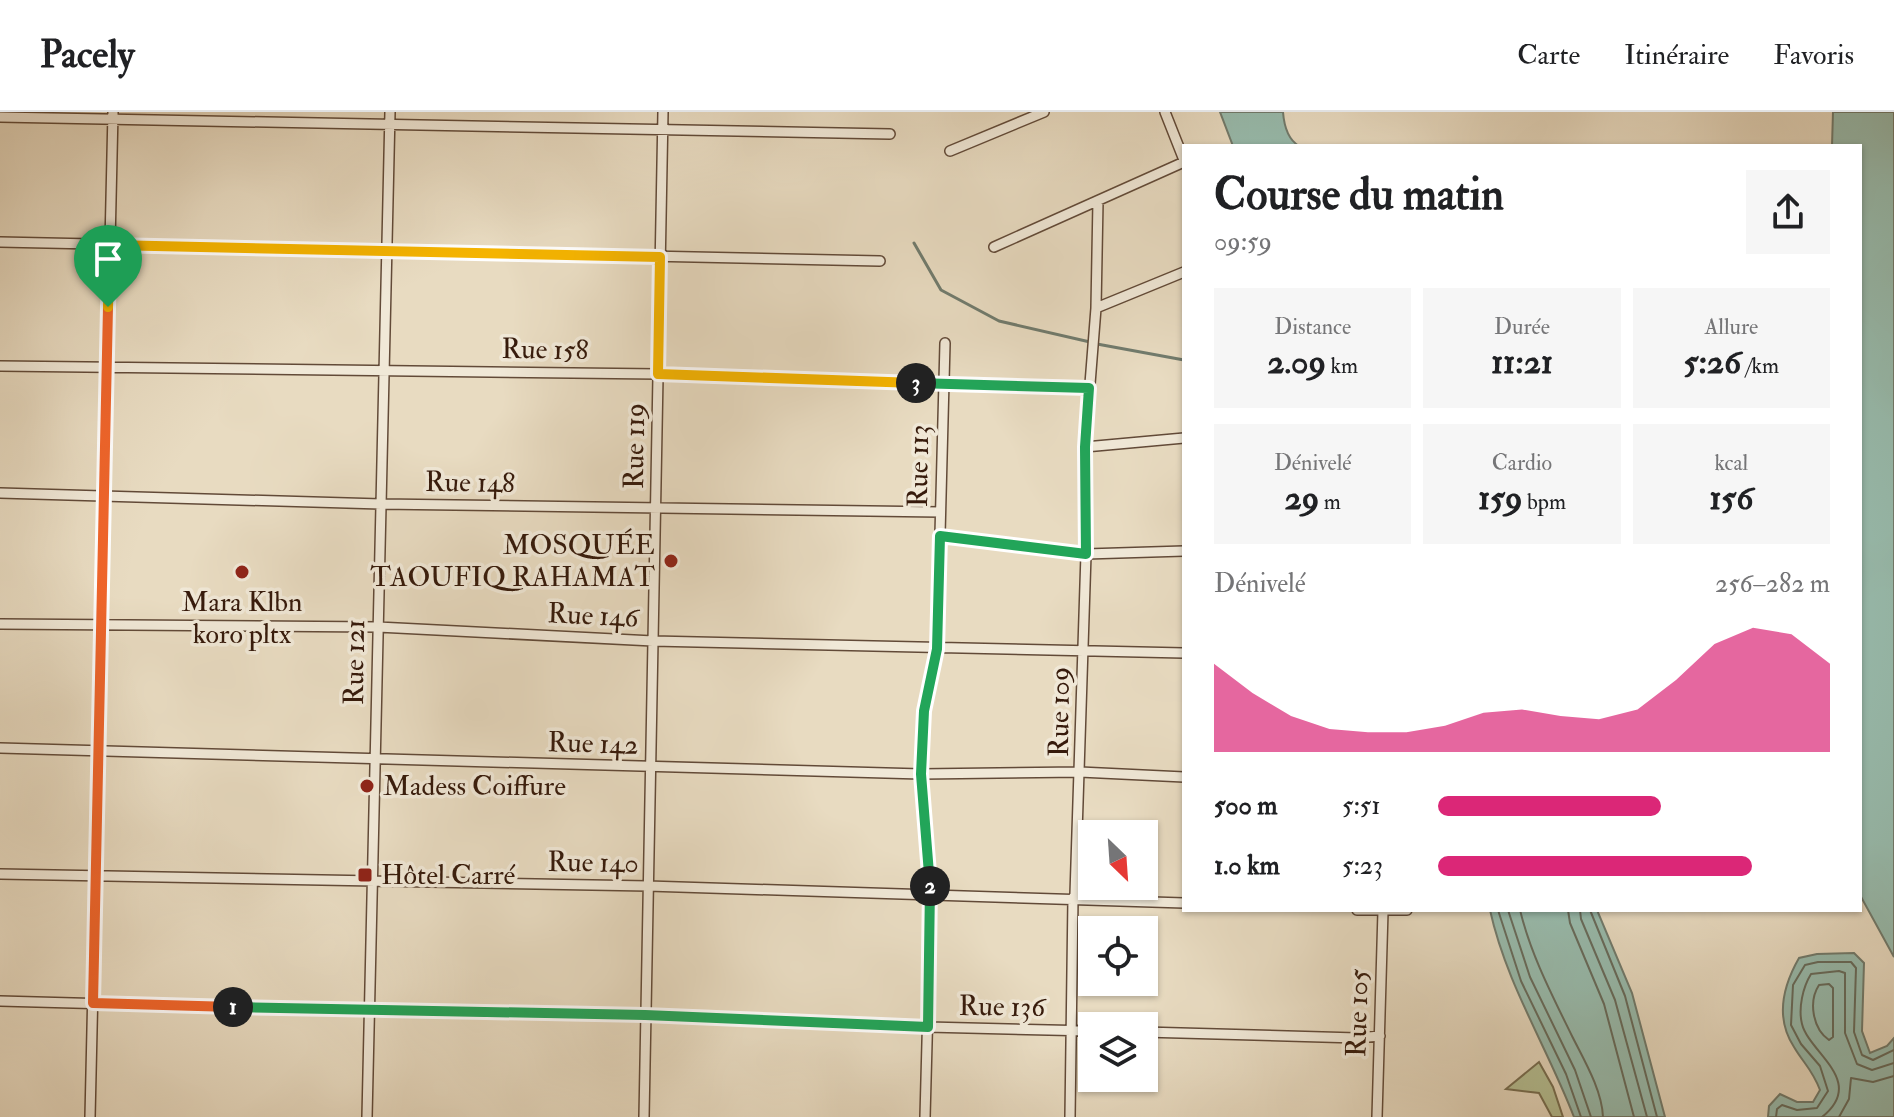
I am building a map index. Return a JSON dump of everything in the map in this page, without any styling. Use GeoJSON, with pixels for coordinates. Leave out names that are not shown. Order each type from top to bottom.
{"type":"FeatureCollection","features":[{"type":"Feature","properties":{"kind":"street","name":"Rue 121"},"geometry":{"type":"LineString","coordinates":[[367,1117],[390,112]]}},
{"type":"Feature","properties":{"kind":"street","name":"Rue 119"},"geometry":{"type":"LineString","coordinates":[[644,1117],[663,112]]}},
{"type":"Feature","properties":{"kind":"street"},"geometry":{"type":"LineString","coordinates":[[950,151],[1042,112]]}},
{"type":"Feature","properties":{"kind":"street"},"geometry":{"type":"LineString","coordinates":[[1165,112],[1182,156]]}},
{"type":"Feature","properties":{"kind":"street"},"geometry":{"type":"LineString","coordinates":[[90,1117],[113,116]]}},
{"type":"Feature","properties":{"kind":"street"},"geometry":{"type":"LineString","coordinates":[[0,117],[113,116],[390,125],[890,134]]}},
{"type":"Feature","properties":{"kind":"street"},"geometry":{"type":"LineString","coordinates":[[994,247],[1182,162]]}},
{"type":"Feature","properties":{"kind":"street","name":"Rue 109"},"geometry":{"type":"LineString","coordinates":[[1070,1117],[1073,898],[1086,554],[1085,447],[1096,308],[1098,201]]}},
{"type":"Feature","properties":{"kind":"street"},"geometry":{"type":"LineString","coordinates":[[0,242],[880,261]]}},
{"type":"Feature","properties":{"kind":"street"},"geometry":{"type":"LineString","coordinates":[[1096,308],[1182,273]]}},
{"type":"Feature","properties":{"kind":"street","name":"Rue 113"},"geometry":{"type":"LineString","coordinates":[[925,1117],[931,894],[921,774],[924,711],[937,649],[945,343]]}},
{"type":"Feature","properties":{"kind":"street","name":"Rue 158"},"geometry":{"type":"LineString","coordinates":[[0,366],[658,374],[1089,388]]}},
{"type":"Feature","properties":{"kind":"street"},"geometry":{"type":"LineString","coordinates":[[1085,447],[1182,438]]}},
{"type":"Feature","properties":{"kind":"street","name":"Rue 148"},"geometry":{"type":"LineString","coordinates":[[0,493],[381,504],[940,512]]}},
{"type":"Feature","properties":{"kind":"street"},"geometry":{"type":"LineString","coordinates":[[940,536],[1086,554],[1182,551]]}},
{"type":"Feature","properties":{"kind":"street","name":"Rue 146"},"geometry":{"type":"LineString","coordinates":[[0,624],[378,627],[653,641],[1182,653]]}},
{"type":"Feature","properties":{"kind":"street","name":"Rue 142"},"geometry":{"type":"LineString","coordinates":[[0,748],[921,774],[1080,772],[1182,777]]}},
{"type":"Feature","properties":{"kind":"street","name":"Rue 140"},"geometry":{"type":"LineString","coordinates":[[0,874],[648,886],[1182,903]]}},
{"type":"Feature","properties":{"kind":"street","name":"Rue 105"},"geometry":{"type":"LineString","coordinates":[[1377,1117],[1383,912]]}},
{"type":"Feature","properties":{"kind":"street","name":"Rue 136"},"geometry":{"type":"LineString","coordinates":[[0,1001],[645,1015],[1078,1030]]}},
{"type":"Feature","properties":{"kind":"street"},"geometry":{"type":"LineString","coordinates":[[1158,1032],[1380,1036]]}},
{"type":"Feature","properties":{"kind":"shaded area"},"geometry":{"type":"Polygon","coordinates":[[[1539,1062],[1553,1087],[1563,1117],[1552,1117],[1539,1093],[1506,1089],[1539,1062]]]}},
{"type":"Feature","properties":{"kind":"water"},"geometry":{"type":"Polygon","coordinates":[[[1220,112],[1283,112],[1287,131],[1297,144],[1232,144],[1220,112]]]}},
{"type":"Feature","properties":{"kind":"water"},"geometry":{"type":"Polygon","coordinates":[[[1833,112],[1894,112],[1894,957],[1862,899],[1862,144],[1832,144],[1833,112]]]}},
{"type":"Feature","properties":{"kind":"water"},"geometry":{"type":"Polygon","coordinates":[[[1491,912],[1598,912],[1632,993],[1665,1117],[1574,1117],[1516,989],[1491,912]]]}},
{"type":"Feature","properties":{"kind":"water"},"geometry":{"type":"Polygon","coordinates":[[[1854,953],[1864,963],[1862,1031],[1870,1053],[1887,1046],[1894,1038],[1894,1117],[1768,1117],[1769,1106],[1780,1094],[1797,1102],[1813,1102],[1820,1090],[1788,1036],[1783,1013],[1785,991],[1799,958],[1854,953]]]}},
{"type":"Feature","properties":{"kind":"waterway"},"geometry":{"type":"LineString","coordinates":[[914,243],[941,290],[999,321],[1090,342]]}},
{"type":"Feature","properties":{"kind":"waterway"},"geometry":{"type":"LineString","coordinates":[[1097,344],[1182,360]]}},
{"type":"Feature","properties":{"kind":"place","name":"MOSQUÉE TAOUFIQ RAHAMAT"},"geometry":{"type":"Point","coordinates":[671,561]}},
{"type":"Feature","properties":{"kind":"place","name":"Mara Klbn koro pltx"},"geometry":{"type":"Point","coordinates":[242,572]}},
{"type":"Feature","properties":{"kind":"place","name":"Madess Coiffure"},"geometry":{"type":"Point","coordinates":[367,786]}},
{"type":"Feature","properties":{"kind":"place","name":"Hôtel Carré"},"geometry":{"type":"Point","coordinates":[365,875]}},
{"type":"Feature","properties":{"kind":"route"},"geometry":{"type":"LineString","coordinates":[[110,245],[660,257],[658,374],[1089,388],[1085,447],[1086,554],[940,536],[937,649],[924,711],[921,774],[931,894],[928,1027],[645,1015],[93,1003],[108,307],[110,245]]}}]}
